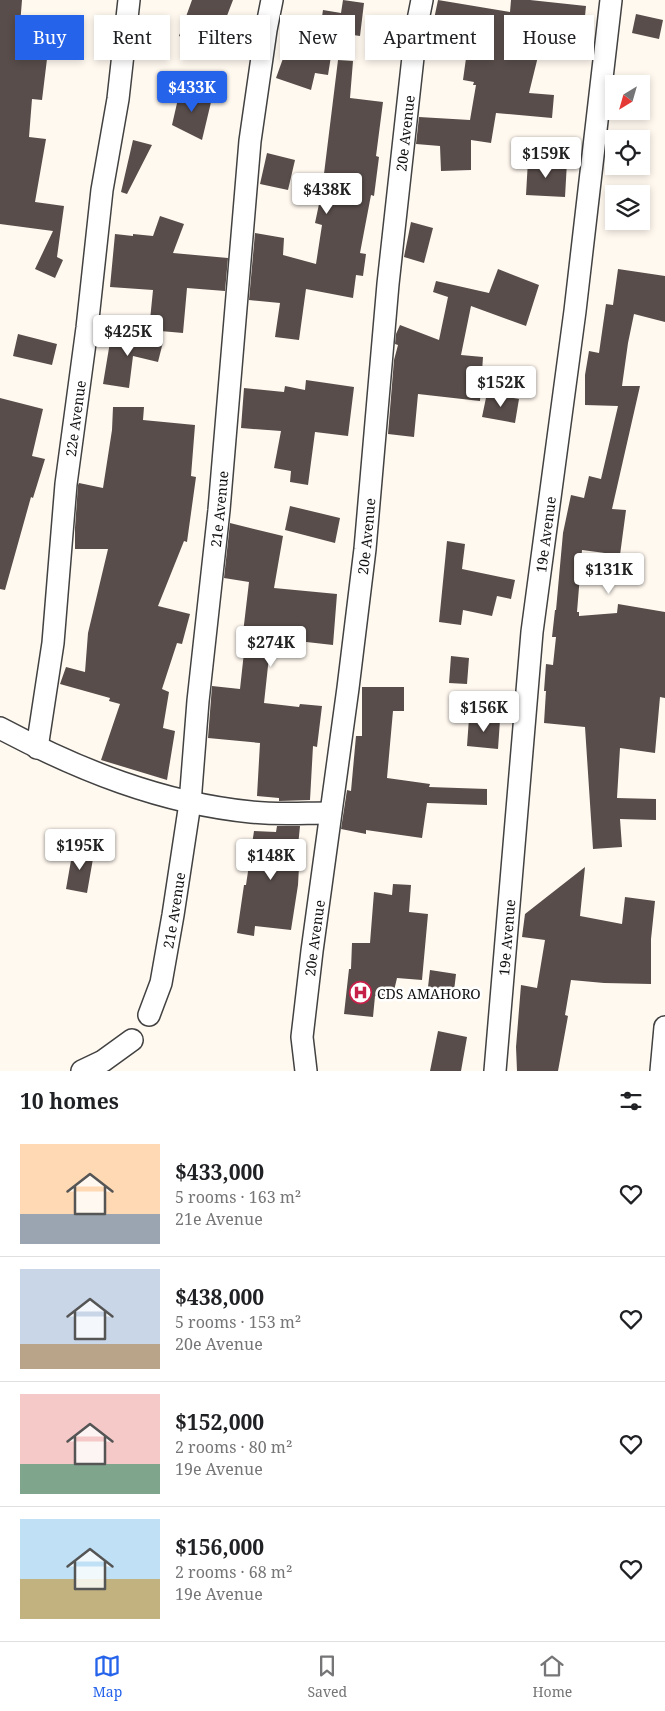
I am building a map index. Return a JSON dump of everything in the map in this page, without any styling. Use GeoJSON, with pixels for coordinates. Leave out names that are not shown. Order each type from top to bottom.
{"type":"FeatureCollection","features":[{"type":"Feature","properties":{"kind":"street","name":"22e Avenue"},"geometry":{"type":"LineString","coordinates":[[37,748],[52,643],[66,484],[87,328],[102,190],[118,99],[129,0]]}},
{"type":"Feature","properties":{"kind":"street","name":"21e Avenue"},"geometry":{"type":"LineString","coordinates":[[149,1015],[161,983],[190,803],[198,701],[219,510],[240,240],[250,140],[272,0]]}},
{"type":"Feature","properties":{"kind":"street","name":"20e Avenue"},"geometry":{"type":"LineString","coordinates":[[306,1071],[302,1038],[365,549],[388,284],[416,30],[422,0]]}},
{"type":"Feature","properties":{"kind":"street","name":"19e Avenue"},"geometry":{"type":"LineString","coordinates":[[495,1071],[532,632],[575,312],[612,0]]}},
{"type":"Feature","properties":{"kind":"street"},"geometry":{"type":"LineString","coordinates":[[0,728],[37,748],[115,782],[190,803],[252,812],[330,813]]}},
{"type":"Feature","properties":{"kind":"street"},"geometry":{"type":"LineString","coordinates":[[661,1071],[665,1027]]}},
{"type":"Feature","properties":{"kind":"street"},"geometry":{"type":"LineString","coordinates":[[82,1071],[103,1061],[132,1040]]}},
{"type":"Feature","properties":{"kind":"building"},"geometry":{"type":"Polygon","coordinates":[[[0,0],[22,0],[21,15],[15,15],[15,60],[47,60],[42,100],[32,99],[29,137],[46,139],[35,202],[64,206],[57,257],[63,260],[55,278],[35,269],[53,231],[0,224],[0,0]]]}},
{"type":"Feature","properties":{"kind":"building"},"geometry":{"type":"Polygon","coordinates":[[[192,0],[233,0],[227,15],[187,15],[192,0]]]}},
{"type":"Feature","properties":{"kind":"building"},"geometry":{"type":"Polygon","coordinates":[[[343,0],[364,3],[360,36],[355,35],[355,15],[322,15],[323,10],[341,13],[343,0]]]}},
{"type":"Feature","properties":{"kind":"building"},"geometry":{"type":"Polygon","coordinates":[[[438,0],[510,12],[511,0],[530,0],[586,6],[585,15],[504,15],[504,60],[537,60],[529,93],[554,95],[552,118],[496,113],[491,143],[471,140],[471,170],[441,171],[440,146],[416,144],[419,117],[470,120],[476,85],[473,85],[474,82],[463,80],[466,60],[494,60],[494,15],[435,15],[438,0]]]}},
{"type":"Feature","properties":{"kind":"building"},"geometry":{"type":"Polygon","coordinates":[[[636,14],[663,20],[659,39],[632,33],[636,14]]]}},
{"type":"Feature","properties":{"kind":"building"},"geometry":{"type":"Polygon","coordinates":[[[282,60],[330,60],[328,75],[315,73],[311,90],[276,78],[282,60]]]}},
{"type":"Feature","properties":{"kind":"building"},"geometry":{"type":"Polygon","coordinates":[[[338,60],[353,61],[350,98],[383,102],[376,156],[379,157],[374,196],[371,195],[360,253],[366,254],[363,276],[356,275],[353,298],[306,289],[299,340],[275,337],[280,303],[249,300],[255,233],[284,238],[283,255],[316,264],[322,225],[315,223],[322,190],[338,60]]]}},
{"type":"Feature","properties":{"kind":"building"},"geometry":{"type":"Polygon","coordinates":[[[180,90],[212,98],[202,140],[172,125],[180,90]]]}},
{"type":"Feature","properties":{"kind":"building"},"geometry":{"type":"Polygon","coordinates":[[[133,140],[152,145],[127,194],[121,192],[133,140]]]}},
{"type":"Feature","properties":{"kind":"building"},"geometry":{"type":"Polygon","coordinates":[[[267,153],[295,160],[288,190],[260,184],[267,153]]]}},
{"type":"Feature","properties":{"kind":"building"},"geometry":{"type":"Polygon","coordinates":[[[528,160],[567,162],[565,197],[526,195],[528,160]]]}},
{"type":"Feature","properties":{"kind":"building"},"geometry":{"type":"Polygon","coordinates":[[[160,216],[184,224],[173,253],[228,258],[225,291],[187,288],[183,333],[149,330],[153,290],[110,287],[115,234],[153,236],[160,216]]]}},
{"type":"Feature","properties":{"kind":"building"},"geometry":{"type":"Polygon","coordinates":[[[411,222],[433,228],[424,263],[404,257],[411,222]]]}},
{"type":"Feature","properties":{"kind":"building"},"geometry":{"type":"Polygon","coordinates":[[[498,269],[539,285],[526,326],[471,306],[461,355],[483,357],[480,401],[418,394],[414,437],[388,434],[394,360],[398,345],[395,344],[396,334],[400,325],[439,340],[448,297],[433,292],[436,281],[489,293],[498,269]]]}},
{"type":"Feature","properties":{"kind":"building"},"geometry":{"type":"Polygon","coordinates":[[[618,269],[665,276],[665,322],[634,314],[622,386],[640,386],[612,509],[626,510],[620,555],[582,550],[577,612],[579,612],[579,616],[617,613],[618,604],[665,612],[665,698],[660,697],[655,753],[620,748],[617,798],[656,799],[656,820],[620,819],[622,847],[593,849],[585,727],[544,723],[546,691],[544,691],[546,664],[553,665],[556,637],[552,637],[563,533],[571,495],[584,498],[589,476],[601,479],[618,406],[585,405],[585,375],[589,351],[599,353],[606,304],[613,305],[618,269]]]}},
{"type":"Feature","properties":{"kind":"building"},"geometry":{"type":"Polygon","coordinates":[[[112,330],[163,342],[158,362],[133,356],[129,388],[103,384],[112,330]]]}},
{"type":"Feature","properties":{"kind":"building"},"geometry":{"type":"Polygon","coordinates":[[[18,334],[57,344],[52,365],[13,356],[18,334]]]}},
{"type":"Feature","properties":{"kind":"building"},"geometry":{"type":"Polygon","coordinates":[[[306,380],[354,387],[348,436],[315,432],[308,485],[290,482],[291,471],[274,468],[281,431],[241,428],[244,388],[284,392],[285,386],[305,390],[306,380]]]}},
{"type":"Feature","properties":{"kind":"building"},"geometry":{"type":"Polygon","coordinates":[[[487,393],[519,399],[515,423],[482,417],[487,393]]]}},
{"type":"Feature","properties":{"kind":"building"},"geometry":{"type":"Polygon","coordinates":[[[0,398],[43,409],[32,456],[45,459],[33,498],[31,497],[5,590],[0,589],[0,398]]]}},
{"type":"Feature","properties":{"kind":"building"},"geometry":{"type":"Polygon","coordinates":[[[113,407],[144,407],[143,420],[195,425],[191,476],[196,477],[187,542],[184,541],[158,606],[190,614],[182,644],[177,643],[162,689],[169,692],[163,728],[175,731],[167,780],[101,760],[120,704],[109,701],[110,698],[60,684],[66,667],[85,672],[88,633],[108,549],[75,549],[78,485],[79,483],[103,488],[112,430],[113,407]]]}},
{"type":"Feature","properties":{"kind":"building"},"geometry":{"type":"Polygon","coordinates":[[[290,506],[340,518],[335,543],[285,530],[290,506]]]}},
{"type":"Feature","properties":{"kind":"building"},"geometry":{"type":"Polygon","coordinates":[[[230,523],[283,536],[274,588],[337,594],[333,645],[271,638],[264,703],[299,707],[300,704],[322,706],[317,747],[313,746],[310,800],[279,801],[279,798],[257,796],[260,743],[208,738],[212,686],[240,689],[246,634],[243,633],[249,582],[224,578],[230,523]]]}},
{"type":"Feature","properties":{"kind":"building"},"geometry":{"type":"Polygon","coordinates":[[[447,541],[465,544],[462,569],[515,580],[511,599],[497,596],[492,616],[463,610],[461,625],[439,622],[447,541]]]}},
{"type":"Feature","properties":{"kind":"building"},"geometry":{"type":"Polygon","coordinates":[[[451,656],[469,658],[467,684],[449,683],[451,656]]]}},
{"type":"Feature","properties":{"kind":"building"},"geometry":{"type":"Polygon","coordinates":[[[362,687],[404,687],[404,711],[393,711],[387,778],[430,784],[429,787],[487,789],[487,805],[427,803],[422,838],[366,830],[366,834],[341,829],[347,790],[351,791],[356,736],[362,736],[362,687]]]}},
{"type":"Feature","properties":{"kind":"building"},"geometry":{"type":"Polygon","coordinates":[[[469,718],[500,720],[498,749],[467,746],[469,718]]]}},
{"type":"Feature","properties":{"kind":"building"},"geometry":{"type":"Polygon","coordinates":[[[277,826],[300,826],[296,866],[299,867],[298,885],[291,930],[255,926],[254,936],[237,933],[254,831],[276,832],[277,826]]]}},
{"type":"Feature","properties":{"kind":"building"},"geometry":{"type":"Polygon","coordinates":[[[73,849],[94,853],[87,893],[66,889],[73,849]]]}},
{"type":"Feature","properties":{"kind":"building"},"geometry":{"type":"Polygon","coordinates":[[[585,867],[580,916],[622,924],[625,897],[655,901],[651,939],[651,984],[571,980],[565,1015],[568,1016],[558,1071],[517,1071],[516,1047],[521,985],[537,988],[545,940],[522,937],[525,914],[585,867]]]}},
{"type":"Feature","properties":{"kind":"building"},"geometry":{"type":"Polygon","coordinates":[[[393,884],[411,885],[409,912],[428,914],[422,980],[397,978],[392,999],[375,996],[373,1017],[344,1014],[349,969],[351,969],[352,943],[370,943],[374,892],[392,895],[393,884]]]}},
{"type":"Feature","properties":{"kind":"building"},"geometry":{"type":"Polygon","coordinates":[[[430,970],[456,974],[454,991],[428,987],[430,970]]]}},
{"type":"Feature","properties":{"kind":"building"},"geometry":{"type":"Polygon","coordinates":[[[438,1031],[467,1037],[461,1071],[430,1071],[438,1031]]]}},
{"type":"Feature","properties":{"kind":"place","name":"CDS AMAHORO"},"geometry":{"type":"Point","coordinates":[361,993]}}]}
